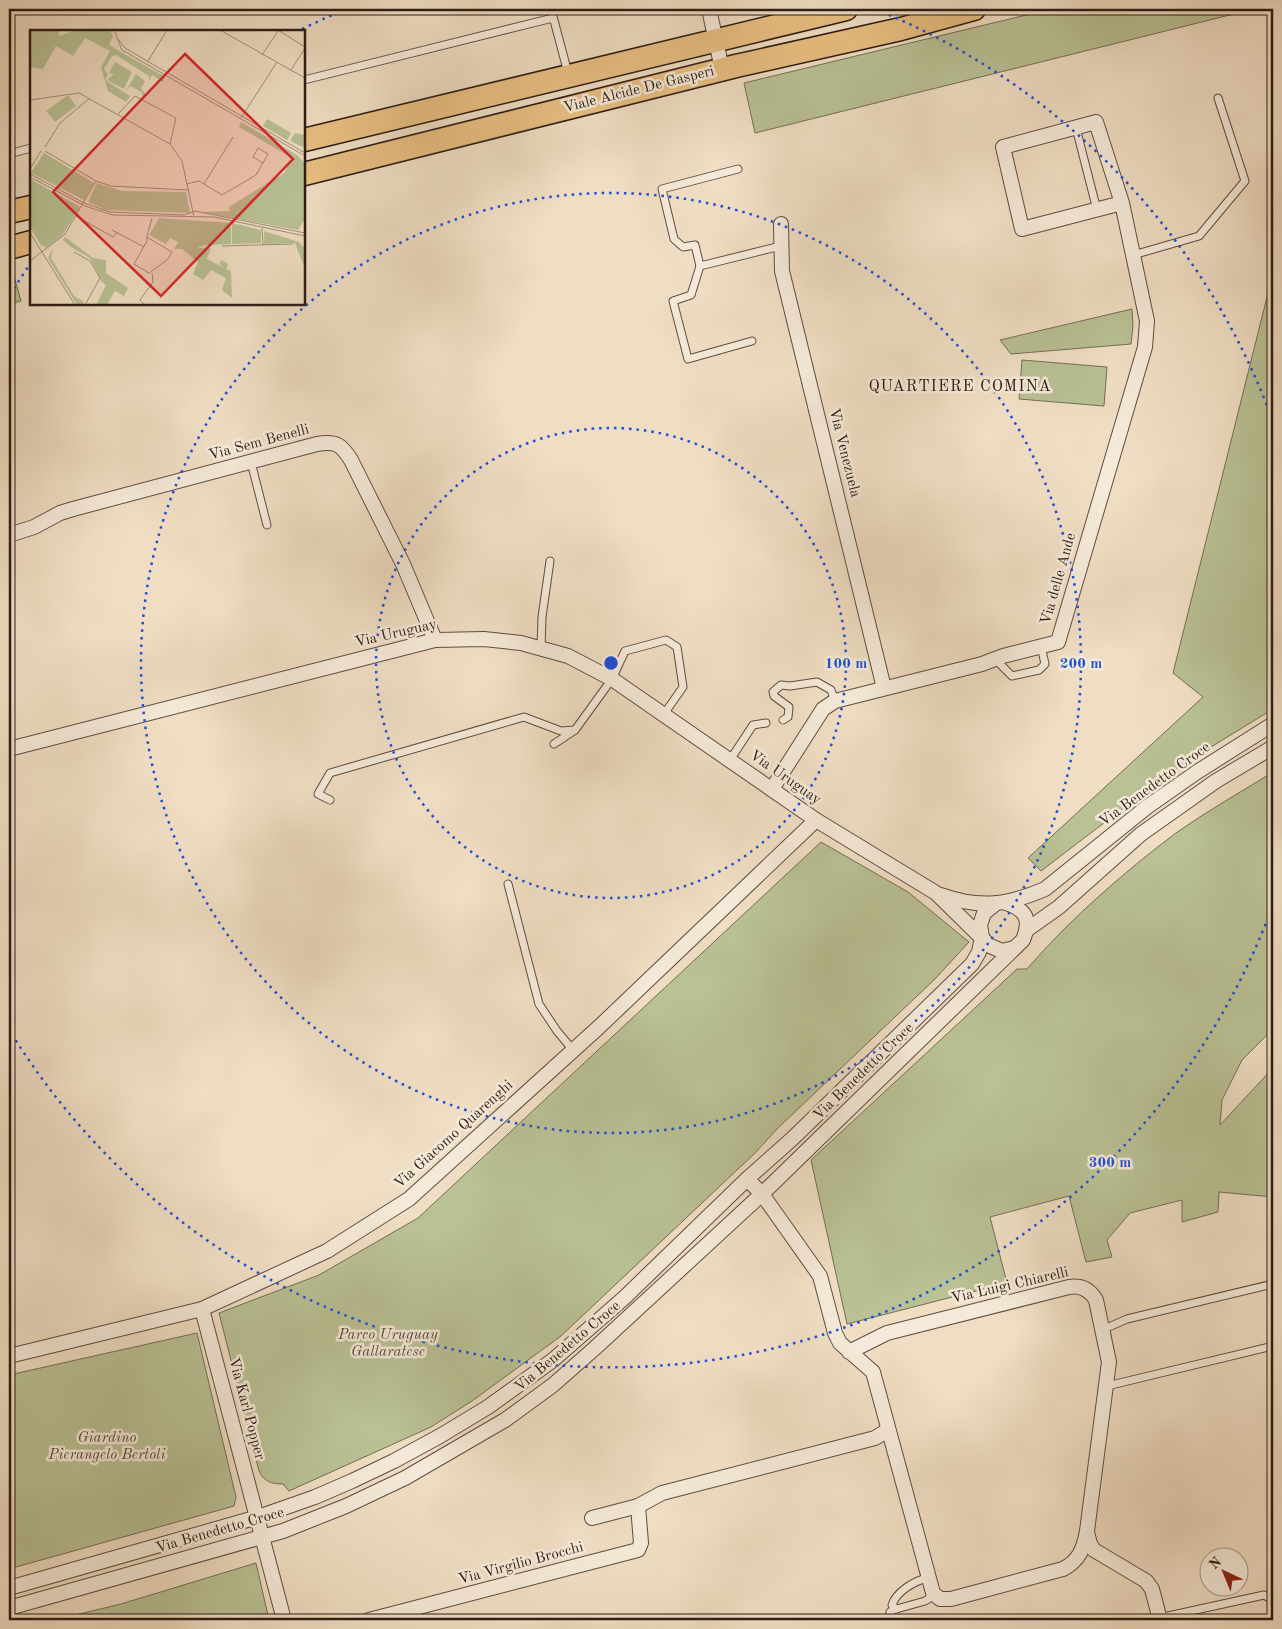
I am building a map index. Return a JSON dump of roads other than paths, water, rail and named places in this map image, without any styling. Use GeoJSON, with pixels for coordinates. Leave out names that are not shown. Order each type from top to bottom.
{"type":"FeatureCollection","features":[{"type":"Feature","properties":{"kind":"main road","name":"Viale Alcide De Gasperi"},"geometry":{"type":"LineString","coordinates":[[305,140],[846,9]]}},
{"type":"Feature","properties":{"kind":"main road","name":"Viale Alcide De Gasperi"},"geometry":{"type":"LineString","coordinates":[[305,174],[722,69],[902,29],[974,9]]}},
{"type":"Feature","properties":{"kind":"main road"},"geometry":{"type":"LineString","coordinates":[[9,212],[30,207]]}},
{"type":"Feature","properties":{"kind":"main road"},"geometry":{"type":"LineString","coordinates":[[9,248],[30,242]]}},
{"type":"Feature","properties":{"kind":"street"},"geometry":{"type":"LineString","coordinates":[[709,9],[722,69]]}},
{"type":"Feature","properties":{"kind":"street","name":"Via delle Ande"},"geometry":{"type":"LineString","coordinates":[[772,790],[823,709],[835,701],[982,664],[1058,642],[1145,347],[1147,321],[1122,203],[1096,122],[1003,148],[1022,229],[1122,203]]}},
{"type":"Feature","properties":{"kind":"street","name":"Via Venezuela"},"geometry":{"type":"LineString","coordinates":[[781,224],[782,271],[884,688]]}},
{"type":"Feature","properties":{"kind":"street","name":"Via Sem Benelli"},"geometry":{"type":"LineString","coordinates":[[9,535],[34,527],[60,513],[73,509],[317,444],[334,443],[341,446],[351,460],[403,564],[435,640]]}},
{"type":"Feature","properties":{"kind":"street","name":"Via Uruguay"},"geometry":{"type":"LineString","coordinates":[[9,749],[435,640],[484,639],[521,643],[568,656],[612,679],[816,820],[936,893],[982,937]]}},
{"type":"Feature","properties":{"kind":"street","name":"Via Benedetto Croce"},"geometry":{"type":"LineString","coordinates":[[1000,904],[1045,889],[1147,807],[1197,772],[1273,724]]}},
{"type":"Feature","properties":{"kind":"street","name":"Via Benedetto Croce"},"geometry":{"type":"LineString","coordinates":[[1028,929],[1059,907],[1141,834],[1216,781],[1273,747]]}},
{"type":"Feature","properties":{"kind":"street","name":"Via Giacomo Quarenghi"},"geometry":{"type":"LineString","coordinates":[[9,1356],[202,1309],[327,1252],[409,1199],[574,1050],[816,820]]}},
{"type":"Feature","properties":{"kind":"street"},"geometry":{"type":"LineString","coordinates":[[936,893],[956,900],[1000,904],[1018,907],[1026,916],[1028,929],[1023,940],[1014,948],[1002,951],[990,946],[982,937],[980,924],[984,913],[1000,904]]}},
{"type":"Feature","properties":{"kind":"street","name":"Via Benedetto Croce"},"geometry":{"type":"LineString","coordinates":[[9,1588],[258,1517],[315,1497],[385,1465],[440,1436],[488,1407],[519,1386],[583,1335],[747,1179],[792,1139],[972,964],[979,952],[982,937]]}},
{"type":"Feature","properties":{"kind":"street","name":"Via Benedetto Croce"},"geometry":{"type":"LineString","coordinates":[[9,1608],[263,1537],[346,1506],[405,1478],[505,1420],[554,1385],[762,1194],[1014,948]]}},
{"type":"Feature","properties":{"kind":"street"},"geometry":{"type":"LineString","coordinates":[[747,1179],[762,1194],[820,1276],[840,1343],[873,1372],[930,1588],[935,1595]]}},
{"type":"Feature","properties":{"kind":"street","name":"Via Luigi Chiarelli"},"geometry":{"type":"LineString","coordinates":[[849,1352],[887,1333],[1075,1286],[1092,1293],[1096,1300],[1110,1362],[1087,1531],[1079,1557],[1063,1569],[951,1599],[940,1599],[935,1595]]}},
{"type":"Feature","properties":{"kind":"street","name":"Via Karl Popper"},"geometry":{"type":"LineString","coordinates":[[202,1309],[284,1620]]}},
{"type":"Feature","properties":{"kind":"street"},"geometry":{"type":"LineString","coordinates":[[592,1518],[638,1506],[662,1493],[875,1438],[888,1430]]}},
{"type":"Feature","properties":{"kind":"street","name":"Via Virgilio Brocchi"},"geometry":{"type":"LineString","coordinates":[[369,1620],[638,1550],[641,1543],[638,1506]]}},
{"type":"Feature","properties":{"kind":"street"},"geometry":{"type":"LineString","coordinates":[[1087,1531],[1087,1538],[1094,1550],[1146,1581],[1152,1589],[1156,1619]]}},
{"type":"Feature","properties":{"kind":"lane","name":"Viale Alcide De Gasperi"},"geometry":{"type":"LineString","coordinates":[[551,9],[569,76]]}},
{"type":"Feature","properties":{"kind":"lane"},"geometry":{"type":"LineString","coordinates":[[305,80],[553,18]]}},
{"type":"Feature","properties":{"kind":"lane"},"geometry":{"type":"LineString","coordinates":[[1133,256],[1199,236],[1244,181],[1218,98]]}},
{"type":"Feature","properties":{"kind":"lane"},"geometry":{"type":"LineString","coordinates":[[1076,128],[1097,210]]}},
{"type":"Feature","properties":{"kind":"lane"},"geometry":{"type":"LineString","coordinates":[[9,154],[30,148]]}},
{"type":"Feature","properties":{"kind":"lane"},"geometry":{"type":"LineString","coordinates":[[738,169],[662,189],[674,239],[683,246],[695,245],[700,266],[691,295],[673,301],[688,359],[752,341]]}},
{"type":"Feature","properties":{"kind":"lane"},"geometry":{"type":"LineString","coordinates":[[700,266],[781,246]]}},
{"type":"Feature","properties":{"kind":"lane"},"geometry":{"type":"LineString","coordinates":[[251,462],[267,525]]}},
{"type":"Feature","properties":{"kind":"lane"},"geometry":{"type":"LineString","coordinates":[[541,648],[542,616],[550,561]]}},
{"type":"Feature","properties":{"kind":"lane"},"geometry":{"type":"LineString","coordinates":[[554,744],[575,730],[612,679],[625,650],[666,640],[677,647],[683,687],[664,714]]}},
{"type":"Feature","properties":{"kind":"lane"},"geometry":{"type":"LineString","coordinates":[[994,659],[1012,676],[1039,670],[1045,664],[1041,646]]}},
{"type":"Feature","properties":{"kind":"lane"},"geometry":{"type":"LineString","coordinates":[[783,720],[788,717],[790,707],[774,696],[773,692],[780,685],[790,686],[817,682],[831,690],[835,701]]}},
{"type":"Feature","properties":{"kind":"lane"},"geometry":{"type":"LineString","coordinates":[[330,800],[318,794],[330,773],[524,717],[561,732],[575,730]]}},
{"type":"Feature","properties":{"kind":"lane"},"geometry":{"type":"LineString","coordinates":[[730,760],[753,725],[766,723]]}},
{"type":"Feature","properties":{"kind":"lane"},"geometry":{"type":"LineString","coordinates":[[508,884],[539,1004],[557,1032],[574,1050]]}},
{"type":"Feature","properties":{"kind":"lane"},"geometry":{"type":"LineString","coordinates":[[1102,1330],[1127,1319],[1273,1284]]}},
{"type":"Feature","properties":{"kind":"lane"},"geometry":{"type":"LineString","coordinates":[[1107,1386],[1273,1346]]}},
{"type":"Feature","properties":{"kind":"lane"},"geometry":{"type":"LineString","coordinates":[[889,1620],[890,1612],[896,1609],[892,1603],[900,1594],[910,1585],[928,1578]]}},
{"type":"Feature","properties":{"kind":"lane","name":"Via Luigi Chiarelli"},"geometry":{"type":"LineString","coordinates":[[896,1609],[935,1595]]}},
{"type":"Feature","properties":{"kind":"lane"},"geometry":{"type":"LineString","coordinates":[[1156,1619],[1264,1595],[1273,1600]]}},
{"type":"Feature","properties":{"kind":"district","name":"QUARTIERE COMINA"},"geometry":{"type":"Point","coordinates":[960,387]}},
{"type":"Feature","properties":{"kind":"park label","name":"Parco Uruguay Gallaratese"},"geometry":{"type":"Point","coordinates":[388,1344]}},
{"type":"Feature","properties":{"kind":"park label","name":"Giardino Pierangelo Bertoli"},"geometry":{"type":"Point","coordinates":[107,1446]}}]}
